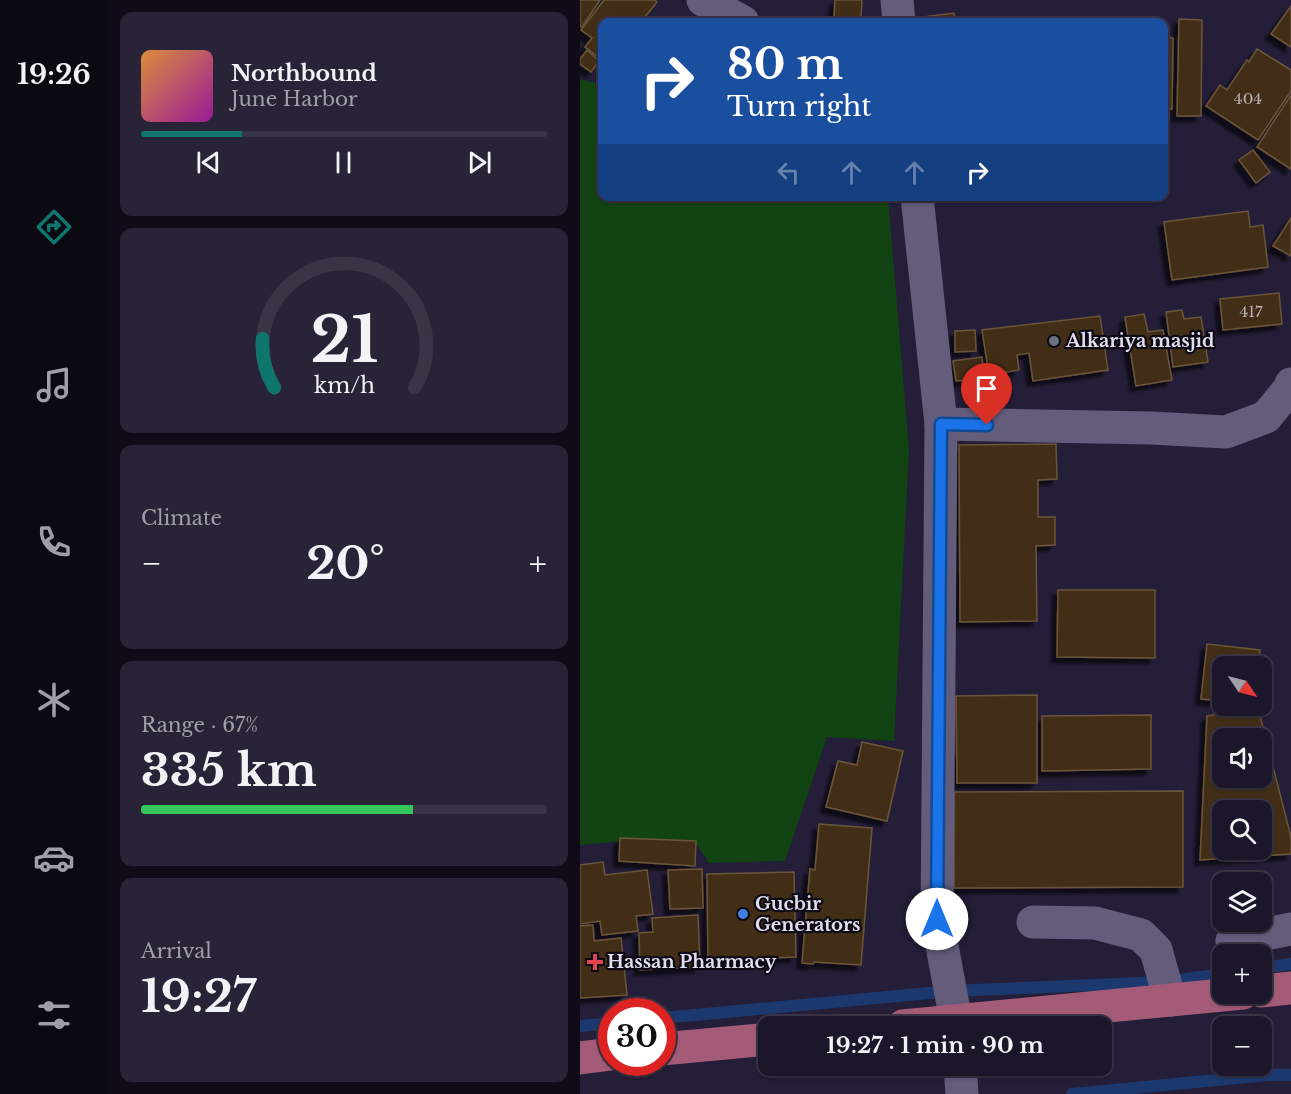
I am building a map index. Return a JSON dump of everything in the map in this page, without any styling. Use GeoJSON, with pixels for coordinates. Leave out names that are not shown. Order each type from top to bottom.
{"type":"FeatureCollection","features":[{"type":"Feature","properties":{"kind":"main road"},"geometry":{"type":"LineString","coordinates":[[1272,990],[1291,988]]}},
{"type":"Feature","properties":{"kind":"main road"},"geometry":{"type":"LineString","coordinates":[[1022,1016],[1212,996]]}},
{"type":"Feature","properties":{"kind":"main road"},"geometry":{"type":"LineString","coordinates":[[676,1049],[758,1040]]}},
{"type":"Feature","properties":{"kind":"main road"},"geometry":{"type":"LineString","coordinates":[[580,1058],[598,1056]]}},
{"type":"Feature","properties":{"kind":"street"},"geometry":{"type":"LineString","coordinates":[[703,0],[736,18]]}},
{"type":"Feature","properties":{"kind":"street"},"geometry":{"type":"LineString","coordinates":[[897,0],[899,18]]}},
{"type":"Feature","properties":{"kind":"street"},"geometry":{"type":"LineString","coordinates":[[918,201],[941,424],[937,919],[956,1016]]}},
{"type":"Feature","properties":{"kind":"street"},"geometry":{"type":"LineString","coordinates":[[941,424],[1151,428],[1226,432],[1266,417],[1291,384]]}},
{"type":"Feature","properties":{"kind":"street"},"geometry":{"type":"LineString","coordinates":[[1033,922],[1095,923],[1141,935],[1156,950],[1170,1000]]}},
{"type":"Feature","properties":{"kind":"street"},"geometry":{"type":"LineString","coordinates":[[1232,941],[1291,929]]}},
{"type":"Feature","properties":{"kind":"street"},"geometry":{"type":"LineString","coordinates":[[960,1076],[961,1094]]}},
{"type":"Feature","properties":{"kind":"green space"},"geometry":{"type":"Polygon","coordinates":[[[580,79],[598,84],[598,201],[888,201],[909,450],[894,741],[827,737],[785,861],[709,863],[695,842],[646,839],[580,845],[580,79]]]}},
{"type":"Feature","properties":{"kind":"building"},"geometry":{"type":"Polygon","coordinates":[[[580,0],[600,0],[582,27],[580,26],[580,0]]]}},
{"type":"Feature","properties":{"kind":"building"},"geometry":{"type":"Polygon","coordinates":[[[604,0],[655,0],[657,2],[644,18],[598,18],[598,57],[585,47],[592,38],[581,30],[604,0]]]}},
{"type":"Feature","properties":{"kind":"building"},"geometry":{"type":"Polygon","coordinates":[[[835,0],[862,0],[861,18],[834,17],[835,0]]]}},
{"type":"Feature","properties":{"kind":"building"},"geometry":{"type":"Polygon","coordinates":[[[1291,6],[1291,47],[1271,34],[1291,6]]]}},
{"type":"Feature","properties":{"kind":"building"},"geometry":{"type":"Polygon","coordinates":[[[954,13],[955,18],[916,18],[954,13]]]}},
{"type":"Feature","properties":{"kind":"building"},"geometry":{"type":"Polygon","coordinates":[[[1179,19],[1202,20],[1201,116],[1177,116],[1179,19]]]}},
{"type":"Feature","properties":{"kind":"building"},"geometry":{"type":"Polygon","coordinates":[[[1168,37],[1173,38],[1172,109],[1168,109],[1168,37]]]}},
{"type":"Feature","properties":{"kind":"building"},"geometry":{"type":"Polygon","coordinates":[[[1257,49],[1291,70],[1291,91],[1258,140],[1206,106],[1220,85],[1227,90],[1257,49]]]}},
{"type":"Feature","properties":{"kind":"building"},"geometry":{"type":"Polygon","coordinates":[[[587,50],[598,62],[591,72],[580,64],[580,59],[587,50]]]}},
{"type":"Feature","properties":{"kind":"building"},"geometry":{"type":"Polygon","coordinates":[[[1291,95],[1291,169],[1257,147],[1291,95]]]}},
{"type":"Feature","properties":{"kind":"building"},"geometry":{"type":"Polygon","coordinates":[[[1253,150],[1270,172],[1256,183],[1239,160],[1253,150]]]}},
{"type":"Feature","properties":{"kind":"building"},"geometry":{"type":"Polygon","coordinates":[[[1248,211],[1250,227],[1263,225],[1268,267],[1172,280],[1164,222],[1248,211]]]}},
{"type":"Feature","properties":{"kind":"building"},"geometry":{"type":"Polygon","coordinates":[[[1291,218],[1291,256],[1273,246],[1291,218]]]}},
{"type":"Feature","properties":{"kind":"building"},"geometry":{"type":"Polygon","coordinates":[[[1279,293],[1282,324],[1223,330],[1220,299],[1279,293]]]}},
{"type":"Feature","properties":{"kind":"building"},"geometry":{"type":"Polygon","coordinates":[[[1182,310],[1184,319],[1201,317],[1208,362],[1173,367],[1166,312],[1182,310]]]}},
{"type":"Feature","properties":{"kind":"building"},"geometry":{"type":"Polygon","coordinates":[[[1144,314],[1148,332],[1163,330],[1172,380],[1136,386],[1125,317],[1144,314]]]}},
{"type":"Feature","properties":{"kind":"building"},"geometry":{"type":"Polygon","coordinates":[[[1100,316],[1108,370],[1033,381],[1029,353],[1017,355],[1019,370],[989,375],[982,330],[1100,316]]]}},
{"type":"Feature","properties":{"kind":"building"},"geometry":{"type":"Polygon","coordinates":[[[975,330],[976,351],[955,352],[955,331],[975,330]]]}},
{"type":"Feature","properties":{"kind":"building"},"geometry":{"type":"Polygon","coordinates":[[[982,357],[984,378],[956,381],[953,361],[982,357]]]}},
{"type":"Feature","properties":{"kind":"building"},"geometry":{"type":"Polygon","coordinates":[[[1056,444],[1057,479],[1038,480],[1038,517],[1055,517],[1055,545],[1036,546],[1037,621],[960,622],[959,445],[1056,444]]]}},
{"type":"Feature","properties":{"kind":"building"},"geometry":{"type":"Polygon","coordinates":[[[1058,590],[1155,590],[1155,658],[1057,657],[1058,590]]]}},
{"type":"Feature","properties":{"kind":"building"},"geometry":{"type":"Polygon","coordinates":[[[1207,644],[1260,650],[1259,656],[1212,656],[1212,700],[1201,699],[1207,644]]]}},
{"type":"Feature","properties":{"kind":"building"},"geometry":{"type":"Polygon","coordinates":[[[1037,695],[1037,783],[957,783],[956,696],[1037,695]]]}},
{"type":"Feature","properties":{"kind":"building"},"geometry":{"type":"Polygon","coordinates":[[[1151,715],[1151,769],[1042,771],[1042,716],[1151,715]]]}},
{"type":"Feature","properties":{"kind":"building"},"geometry":{"type":"Polygon","coordinates":[[[1207,716],[1260,716],[1263,728],[1212,728],[1212,788],[1272,788],[1272,763],[1291,837],[1291,854],[1272,855],[1272,800],[1212,800],[1212,859],[1200,860],[1207,716]]]}},
{"type":"Feature","properties":{"kind":"building"},"geometry":{"type":"Polygon","coordinates":[[[862,742],[903,751],[887,821],[826,807],[838,761],[857,765],[862,742]]]}},
{"type":"Feature","properties":{"kind":"building"},"geometry":{"type":"Polygon","coordinates":[[[1183,791],[1183,887],[954,888],[954,792],[1183,791]]]}},
{"type":"Feature","properties":{"kind":"building"},"geometry":{"type":"Polygon","coordinates":[[[819,824],[872,828],[861,965],[802,963],[810,869],[815,870],[819,824]]]}},
{"type":"Feature","properties":{"kind":"building"},"geometry":{"type":"Polygon","coordinates":[[[620,838],[696,841],[695,866],[619,861],[620,838]]]}},
{"type":"Feature","properties":{"kind":"building"},"geometry":{"type":"Polygon","coordinates":[[[603,862],[605,875],[647,870],[653,914],[636,916],[638,931],[602,935],[600,921],[580,924],[580,865],[603,862]]]}},
{"type":"Feature","properties":{"kind":"building"},"geometry":{"type":"Polygon","coordinates":[[[702,869],[703,908],[670,909],[668,870],[702,869]]]}},
{"type":"Feature","properties":{"kind":"building"},"geometry":{"type":"Polygon","coordinates":[[[794,872],[796,957],[708,960],[707,874],[794,872]]]}},
{"type":"Feature","properties":{"kind":"building"},"geometry":{"type":"Polygon","coordinates":[[[698,915],[700,967],[640,970],[639,933],[653,932],[652,918],[698,915]]]}},
{"type":"Feature","properties":{"kind":"building"},"geometry":{"type":"Polygon","coordinates":[[[593,925],[594,941],[621,938],[627,995],[580,998],[580,926],[593,925]]]}},
{"type":"Feature","properties":{"kind":"waterway"},"geometry":{"type":"LineString","coordinates":[[1272,967],[1291,964]]}},
{"type":"Feature","properties":{"kind":"waterway"},"geometry":{"type":"LineString","coordinates":[[676,1017],[951,991],[1165,982],[1212,975]]}},
{"type":"Feature","properties":{"kind":"waterway"},"geometry":{"type":"LineString","coordinates":[[580,1026],[598,1024]]}},
{"type":"Feature","properties":{"kind":"waterway"},"geometry":{"type":"LineString","coordinates":[[1072,1094],[1268,1075],[1291,1075]]}},
{"type":"Feature","properties":{"kind":"place","name":"Alkariya masjid"},"geometry":{"type":"Point","coordinates":[1054,341]}},
{"type":"Feature","properties":{"kind":"place","name":"Gucbir Generators"},"geometry":{"type":"Point","coordinates":[743,914]}},
{"type":"Feature","properties":{"kind":"place","name":"Hassan Pharmacy"},"geometry":{"type":"Point","coordinates":[595,962]}},
{"type":"Feature","properties":{"kind":"route"},"geometry":{"type":"LineString","coordinates":[[937,919],[941,424],[987,425]]}}]}
